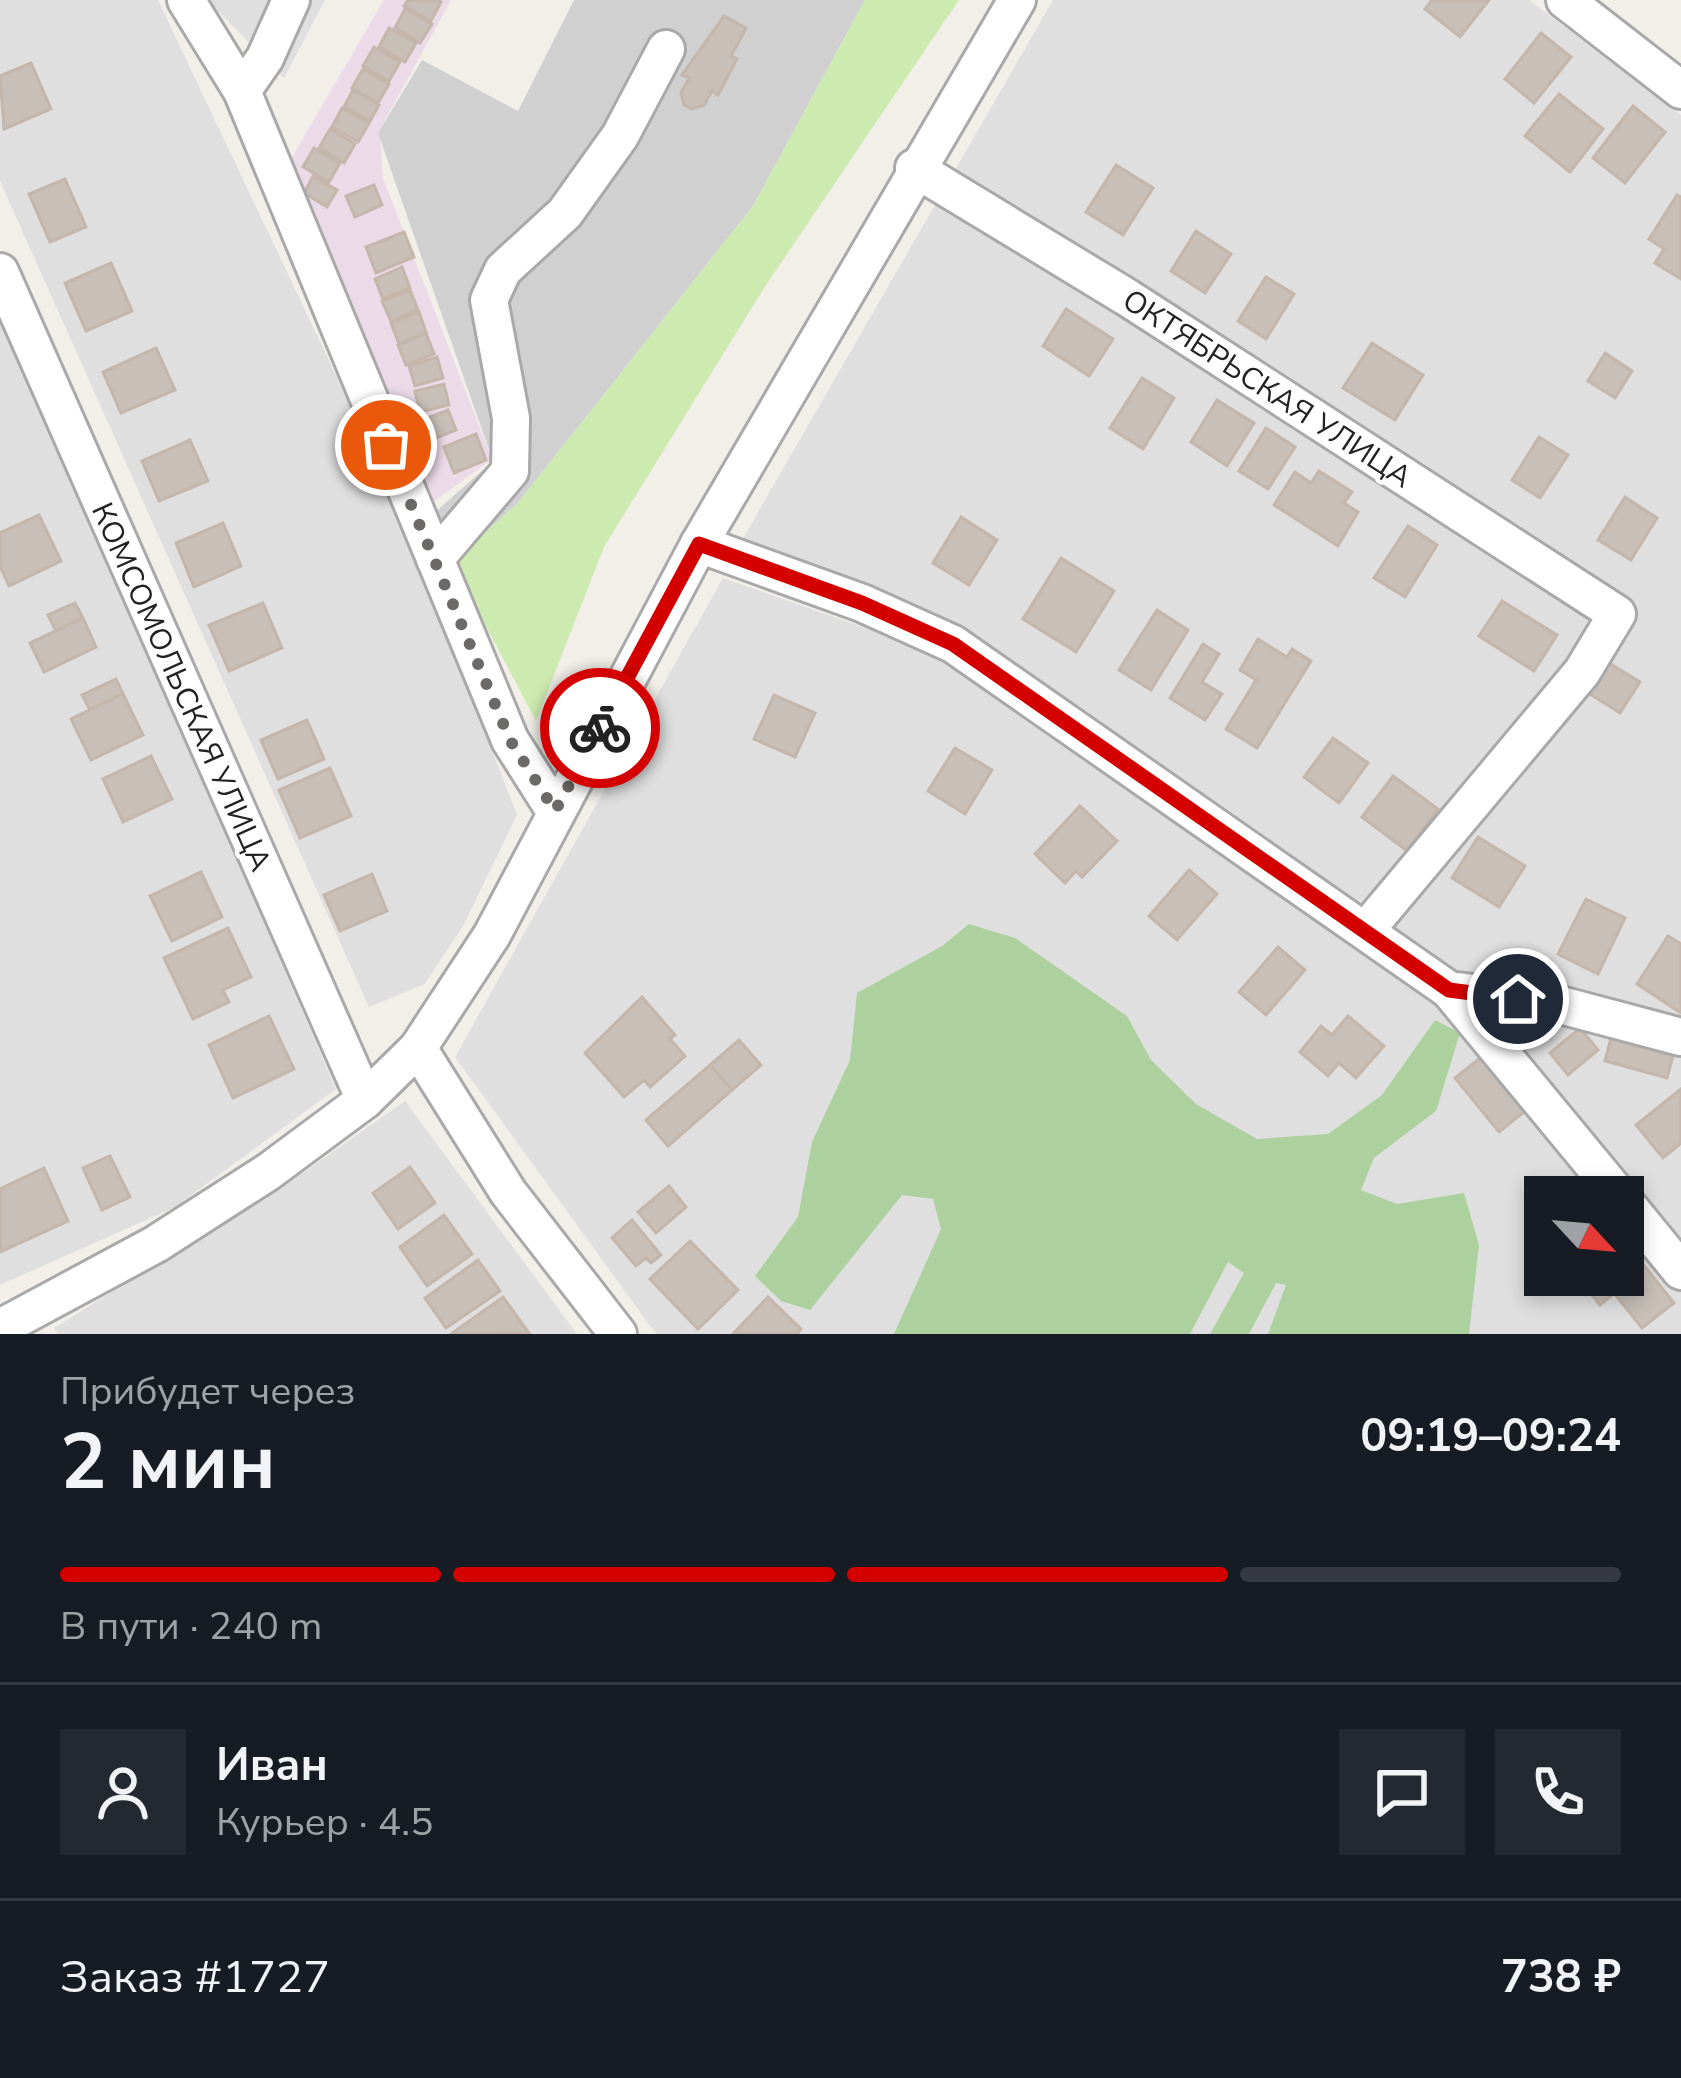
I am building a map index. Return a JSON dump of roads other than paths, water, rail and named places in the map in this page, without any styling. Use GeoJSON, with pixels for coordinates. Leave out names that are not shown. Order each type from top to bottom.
{"type":"FeatureCollection","features":[{"type":"Feature","properties":{"kind":"street"},"geometry":{"type":"LineString","coordinates":[[186,0],[242,91],[510,740],[555,811]]}},
{"type":"Feature","properties":{"kind":"street"},"geometry":{"type":"LineString","coordinates":[[242,91],[265,58],[290,0]]}},
{"type":"Feature","properties":{"kind":"street"},"geometry":{"type":"LineString","coordinates":[[0,1328],[40,1322],[157,1244],[365,1100],[418,1048],[492,935],[699,544],[914,168],[1017,0]]}},
{"type":"Feature","properties":{"kind":"street"},"geometry":{"type":"LineString","coordinates":[[1565,0],[1681,90]]}},
{"type":"Feature","properties":{"kind":"street"},"geometry":{"type":"LineString","coordinates":[[435,560],[509,470],[511,418],[489,299],[503,270],[565,213],[620,136],[666,50]]}},
{"type":"Feature","properties":{"kind":"street","name":"ОКТЯБРЬСКАЯ УЛИЦА"},"geometry":{"type":"LineString","coordinates":[[914,168],[1128,298],[1617,614],[1582,672],[1366,930]]}},
{"type":"Feature","properties":{"kind":"street","name":"КОМСОМОЛЬСКАЯ УЛИЦА"},"geometry":{"type":"LineString","coordinates":[[0,272],[365,1100]]}},
{"type":"Feature","properties":{"kind":"street"},"geometry":{"type":"LineString","coordinates":[[699,544],[862,603],[953,644],[1366,930],[1449,990],[1603,1176]]}},
{"type":"Feature","properties":{"kind":"street"},"geometry":{"type":"LineString","coordinates":[[1449,990],[1553,1003],[1681,1037]]}},
{"type":"Feature","properties":{"kind":"street"},"geometry":{"type":"LineString","coordinates":[[418,1048],[508,1192],[618,1334]]}},
{"type":"Feature","properties":{"kind":"street"},"geometry":{"type":"LineString","coordinates":[[1644,1225],[1681,1270]]}}]}
